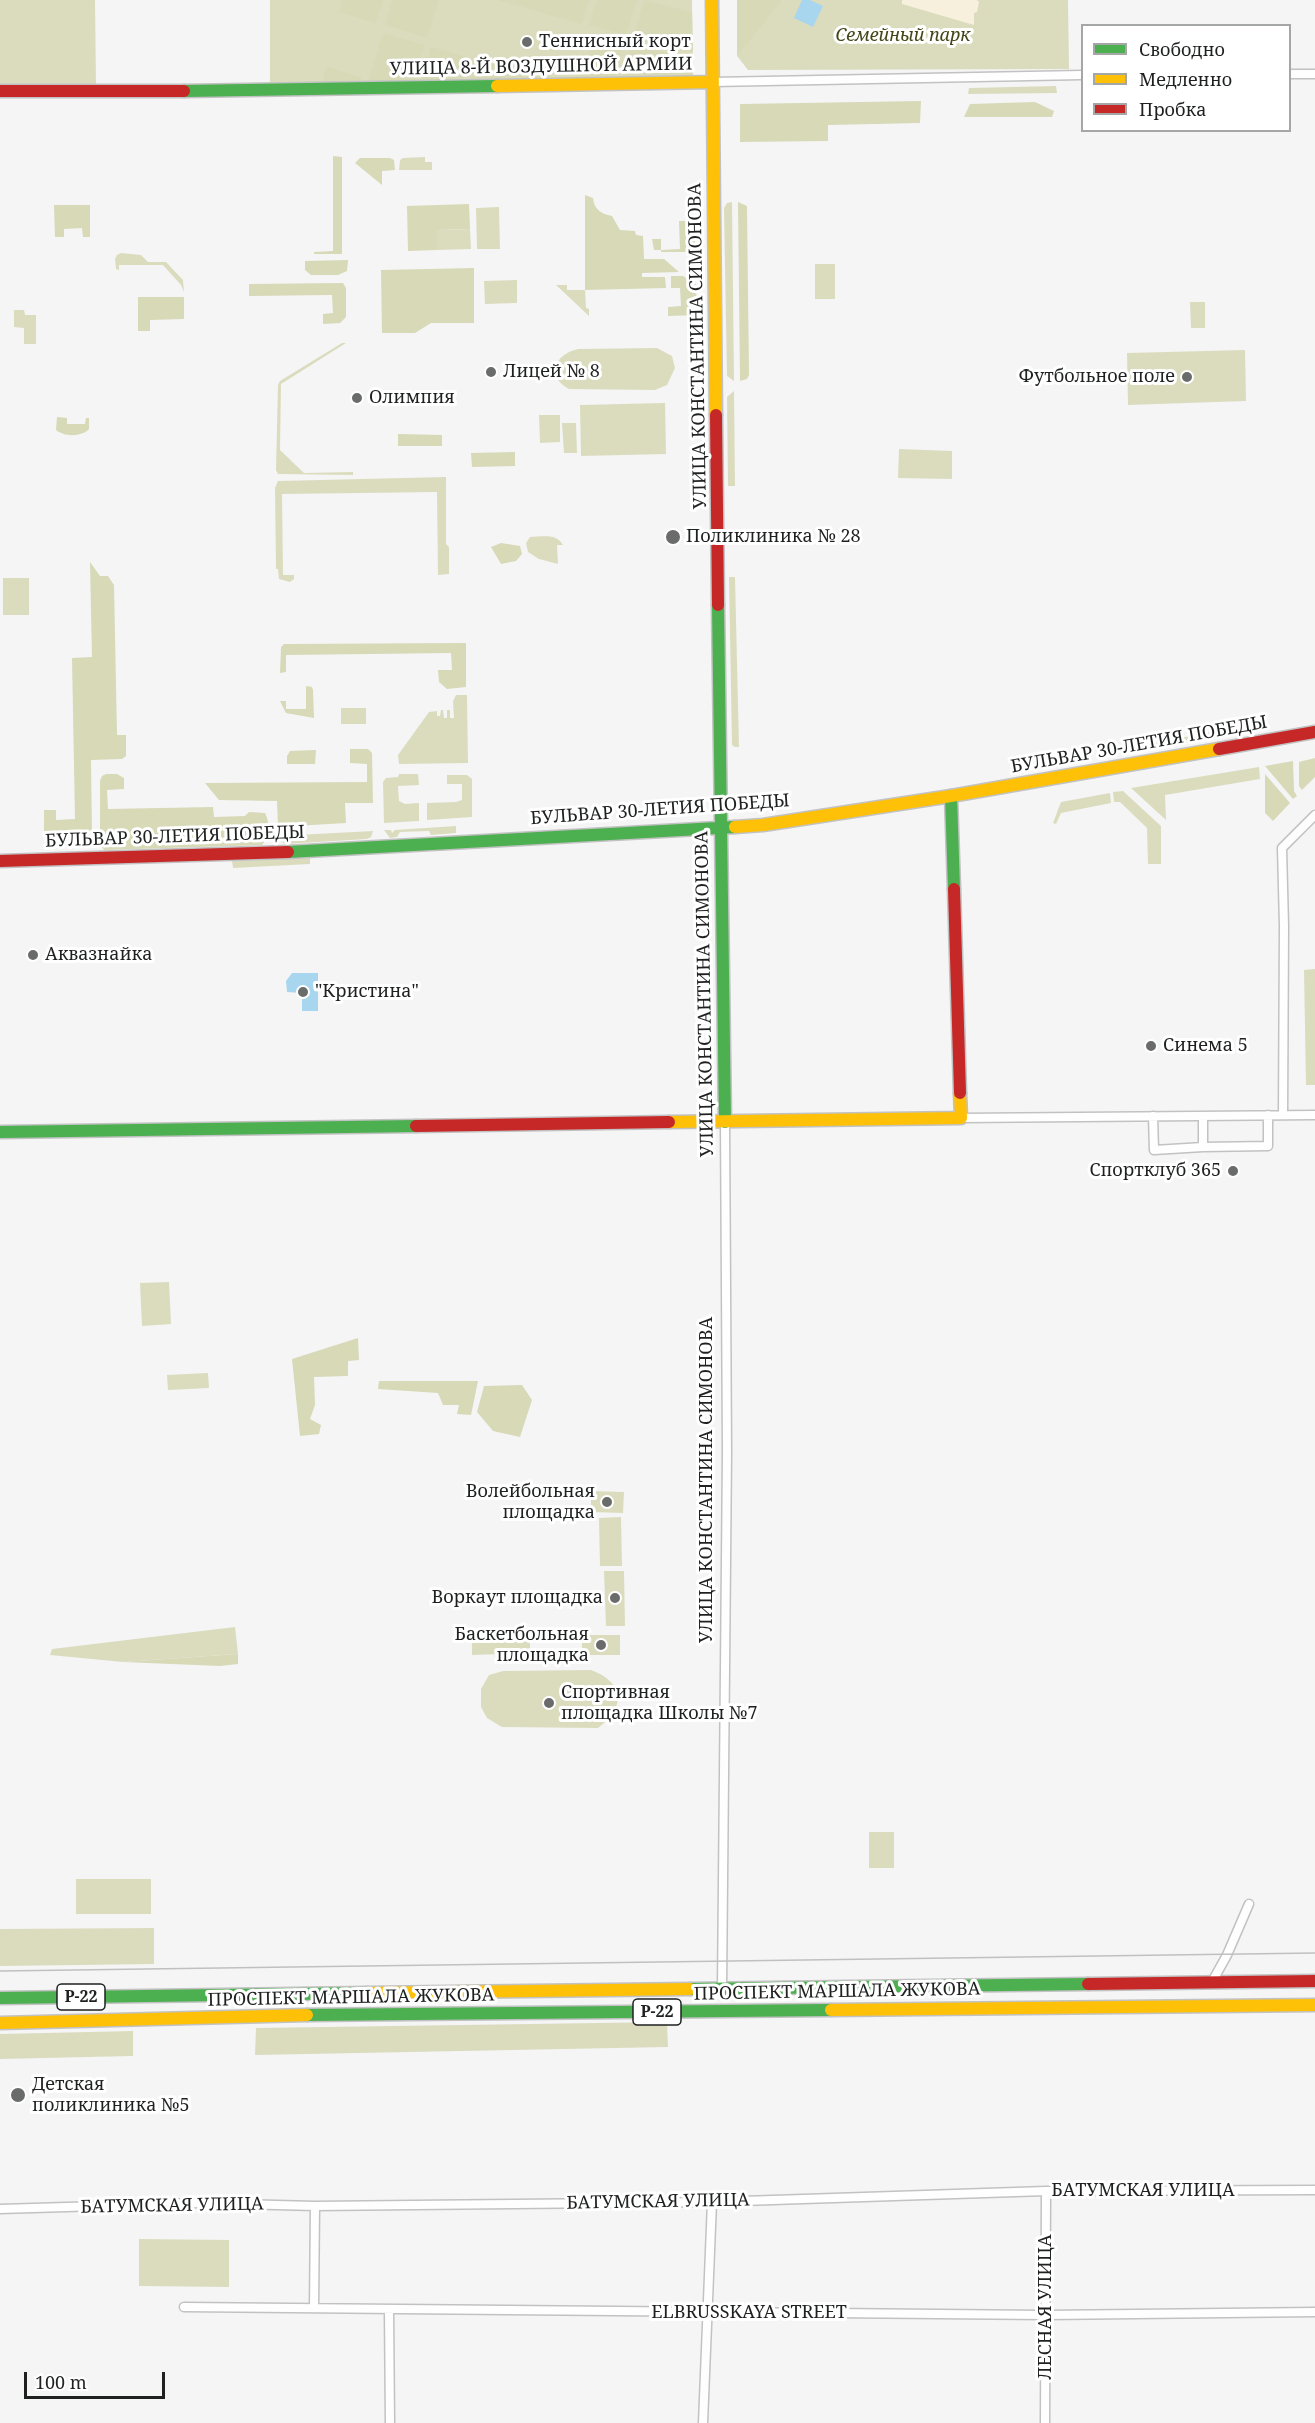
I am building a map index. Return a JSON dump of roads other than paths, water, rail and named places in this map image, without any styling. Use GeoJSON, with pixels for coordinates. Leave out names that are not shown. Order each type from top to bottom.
{"type":"FeatureCollection","features":[{"type":"Feature","properties":{"kind":"main road","name":"УЛИЦА КОНСТАНТИНА СИМОНОВА"},"geometry":{"type":"LineString","coordinates":[[712,0],[721,943],[725,1122]]}},
{"type":"Feature","properties":{"kind":"main road","name":"УЛИЦА 8-Й ВОЗДУШНОЙ АРМИИ"},"geometry":{"type":"LineString","coordinates":[[0,92],[271,91],[713,82]]}},
{"type":"Feature","properties":{"kind":"main road","name":"БУЛЬВАР 30-ЛЕТИЯ ПОБЕДЫ"},"geometry":{"type":"LineString","coordinates":[[0,861],[227,855],[763,825],[951,796],[1315,732]]}},
{"type":"Feature","properties":{"kind":"main road"},"geometry":{"type":"LineString","coordinates":[[0,1132],[960,1118],[951,796]]}},
{"type":"Feature","properties":{"kind":"main road","name":"ПРОСПЕКТ МАРШАЛА ЖУКОВА"},"geometry":{"type":"LineString","coordinates":[[0,1998],[1315,1981]]}},
{"type":"Feature","properties":{"kind":"main road","name":"ПРОСПЕКТ МАРШАЛА ЖУКОВА"},"geometry":{"type":"LineString","coordinates":[[0,2023],[313,2015],[1315,2005]]}},
{"type":"Feature","properties":{"kind":"street"},"geometry":{"type":"LineString","coordinates":[[1291,74],[1315,74]]}},
{"type":"Feature","properties":{"kind":"street","name":"УЛИЦА 8-Й ВОЗДУШНОЙ АРМИИ"},"geometry":{"type":"LineString","coordinates":[[713,82],[1081,75]]}},
{"type":"Feature","properties":{"kind":"street"},"geometry":{"type":"LineString","coordinates":[[1283,1115],[1282,848],[1315,815]]}},
{"type":"Feature","properties":{"kind":"street"},"geometry":{"type":"LineString","coordinates":[[1154,1116],[1154,1150],[1269,1146],[1268,1115]]}},
{"type":"Feature","properties":{"kind":"street"},"geometry":{"type":"LineString","coordinates":[[960,1118],[1315,1115]]}},
{"type":"Feature","properties":{"kind":"street"},"geometry":{"type":"LineString","coordinates":[[1203,1116],[1203,1147]]}},
{"type":"Feature","properties":{"kind":"street","name":"УЛИЦА КОНСТАНТИНА СИМОНОВА"},"geometry":{"type":"LineString","coordinates":[[722,1988],[727,1453],[725,1122]]}},
{"type":"Feature","properties":{"kind":"street"},"geometry":{"type":"LineString","coordinates":[[1212,1982],[1227,1955],[1249,1904]]}},
{"type":"Feature","properties":{"kind":"street","name":"БАТУМСКАЯ УЛИЦА"},"geometry":{"type":"LineString","coordinates":[[0,2209],[199,2203],[315,2206],[712,2202],[1046,2191],[1315,2190]]}},
{"type":"Feature","properties":{"kind":"street","name":"ЛЕСНАЯ УЛИЦА"},"geometry":{"type":"LineString","coordinates":[[1045,2423],[1046,2191]]}},
{"type":"Feature","properties":{"kind":"street"},"geometry":{"type":"LineString","coordinates":[[703,2423],[712,2202]]}},
{"type":"Feature","properties":{"kind":"street"},"geometry":{"type":"LineString","coordinates":[[314,2308],[315,2206]]}},
{"type":"Feature","properties":{"kind":"street","name":"ELBRUSSKAYA STREET"},"geometry":{"type":"LineString","coordinates":[[183,2307],[1046,2315],[1315,2312]]}},
{"type":"Feature","properties":{"kind":"street"},"geometry":{"type":"LineString","coordinates":[[389,2310],[390,2423]]}},
{"type":"Feature","properties":{"kind":"water"},"geometry":{"type":"Polygon","coordinates":[[[802,0],[810,0],[823,6],[813,27],[794,18],[802,0]]]}},
{"type":"Feature","properties":{"kind":"water","name":"\"Кристина\""},"geometry":{"type":"Polygon","coordinates":[[[292,973],[318,973],[318,1011],[302,1011],[302,993],[287,992],[286,981],[292,973]]]}},
{"type":"Feature","properties":{"kind":"tram line"},"geometry":{"type":"LineString","coordinates":[[0,1971],[1315,1953]]}},
{"type":"Feature","properties":{"kind":"place","name":"Теннисный корт"},"geometry":{"type":"Point","coordinates":[527,42]}},
{"type":"Feature","properties":{"kind":"place","name":"Лицей № 8"},"geometry":{"type":"Point","coordinates":[491,372]}},
{"type":"Feature","properties":{"kind":"place","name":"Футбольное поле"},"geometry":{"type":"Point","coordinates":[1187,377]}},
{"type":"Feature","properties":{"kind":"place","name":"Олимпия"},"geometry":{"type":"Point","coordinates":[357,398]}},
{"type":"Feature","properties":{"kind":"place","name":"Поликлиника № 28"},"geometry":{"type":"Point","coordinates":[673,537]}},
{"type":"Feature","properties":{"kind":"place","name":"Аквазнайка"},"geometry":{"type":"Point","coordinates":[33,955]}},
{"type":"Feature","properties":{"kind":"place","name":"\"Кристина\""},"geometry":{"type":"Point","coordinates":[303,992]}},
{"type":"Feature","properties":{"kind":"place","name":"Синема 5"},"geometry":{"type":"Point","coordinates":[1151,1046]}},
{"type":"Feature","properties":{"kind":"place","name":"Спортклуб 365"},"geometry":{"type":"Point","coordinates":[1233,1171]}},
{"type":"Feature","properties":{"kind":"place","name":"Волейбольная площадка"},"geometry":{"type":"Point","coordinates":[607,1502]}},
{"type":"Feature","properties":{"kind":"place","name":"Воркаут площадка"},"geometry":{"type":"Point","coordinates":[615,1598]}},
{"type":"Feature","properties":{"kind":"place","name":"Баскетбольная площадка"},"geometry":{"type":"Point","coordinates":[601,1645]}},
{"type":"Feature","properties":{"kind":"place","name":"Спортивная площадка Школы №7"},"geometry":{"type":"Point","coordinates":[549,1703]}},
{"type":"Feature","properties":{"kind":"place","name":"Детская поликлиника №5"},"geometry":{"type":"Point","coordinates":[18,2095]}},
{"type":"Feature","properties":{"kind":"park label","name":"Семейный парк"},"geometry":{"type":"Point","coordinates":[903,36]}}]}
